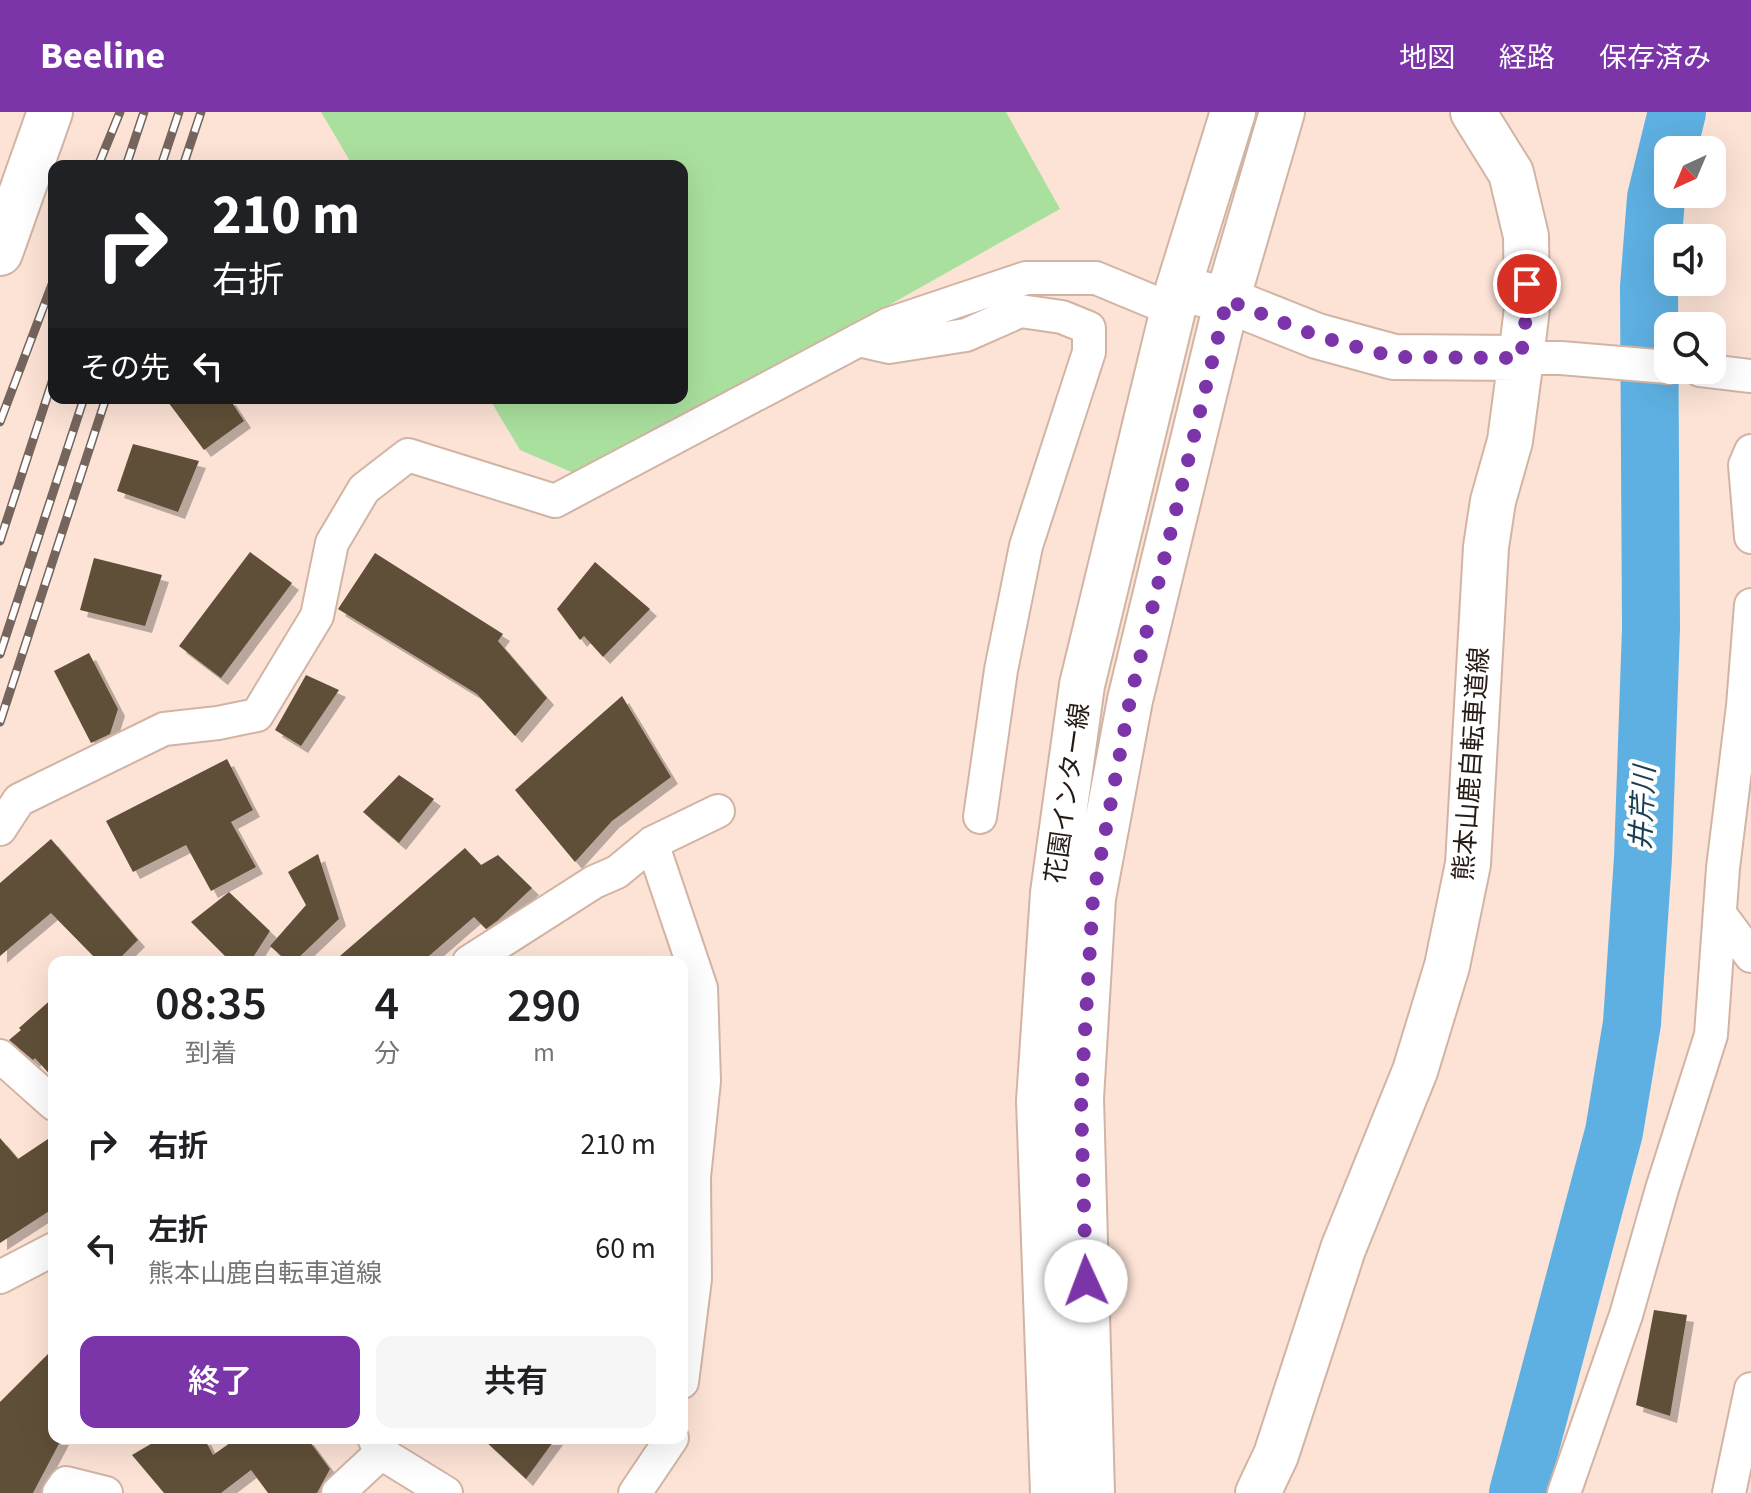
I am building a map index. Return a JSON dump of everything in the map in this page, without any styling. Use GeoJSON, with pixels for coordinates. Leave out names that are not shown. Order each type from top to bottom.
{"type":"FeatureCollection","features":[{"type":"Feature","properties":{"kind":"main road"},"geometry":{"type":"LineString","coordinates":[[0,253],[50,112]]}},
{"type":"Feature","properties":{"kind":"main road","name":"花園インター線"},"geometry":{"type":"LineString","coordinates":[[1053,1493],[1039,1101],[1053,893],[1082,685],[1176,300],[1233,112]]}},
{"type":"Feature","properties":{"kind":"main road","name":"花園インター線"},"geometry":{"type":"LineString","coordinates":[[1092,1493],[1081,1098],[1093,898],[1130,700],[1227,300],[1282,112]]}},
{"type":"Feature","properties":{"kind":"main road","name":"熊本山鹿自転車道線"},"geometry":{"type":"LineString","coordinates":[[1258,1493],[1276,1455],[1343,1249],[1415,1071],[1447,966],[1468,864],[1486,547],[1493,501],[1510,441],[1527,308],[1526,236],[1511,173],[1473,112]]}},
{"type":"Feature","properties":{"kind":"main road"},"geometry":{"type":"LineString","coordinates":[[1176,300],[1227,300],[1317,336],[1394,357],[1521,358]]}},
{"type":"Feature","properties":{"kind":"street"},"geometry":{"type":"LineString","coordinates":[[0,829],[19,800],[164,729],[257,715],[317,616],[332,543],[364,489],[408,455],[555,501],[889,324],[1026,278],[1096,278],[1176,300]]}},
{"type":"Feature","properties":{"kind":"street"},"geometry":{"type":"LineString","coordinates":[[858,340],[889,347],[966,335],[1020,311],[1062,317],[1089,328],[1089,352],[1026,546],[1001,670],[980,817]]}},
{"type":"Feature","properties":{"kind":"street"},"geometry":{"type":"LineString","coordinates":[[1521,358],[1654,366]]}},
{"type":"Feature","properties":{"kind":"street"},"geometry":{"type":"LineString","coordinates":[[1751,451],[1745,465],[1751,537]]}},
{"type":"Feature","properties":{"kind":"street"},"geometry":{"type":"LineString","coordinates":[[1564,1493],[1626,1315],[1711,1035],[1723,868],[1743,706],[1751,605]]}},
{"type":"Feature","properties":{"kind":"street"},"geometry":{"type":"LineString","coordinates":[[478,956],[594,882],[617,872],[652,843],[718,811]]}},
{"type":"Feature","properties":{"kind":"street"},"geometry":{"type":"LineString","coordinates":[[652,843],[701,988],[704,1081],[694,1177],[695,1279],[688,1334]]}},
{"type":"Feature","properties":{"kind":"street"},"geometry":{"type":"LineString","coordinates":[[1720,914],[1751,956]]}},
{"type":"Feature","properties":{"kind":"street"},"geometry":{"type":"LineString","coordinates":[[0,1056],[48,1099]]}},
{"type":"Feature","properties":{"kind":"street"},"geometry":{"type":"LineString","coordinates":[[0,1277],[48,1252]]}},
{"type":"Feature","properties":{"kind":"street"},"geometry":{"type":"LineString","coordinates":[[1729,1493],[1751,1389]]}},
{"type":"Feature","properties":{"kind":"street"},"geometry":{"type":"LineString","coordinates":[[635,1493],[668,1444]]}},
{"type":"Feature","properties":{"kind":"street"},"geometry":{"type":"LineString","coordinates":[[338,1493],[377,1446],[446,1493]]}},
{"type":"Feature","properties":{"kind":"street"},"geometry":{"type":"LineString","coordinates":[[59,1493],[66,1483],[106,1493]]}},
{"type":"Feature","properties":{"kind":"green space"},"geometry":{"type":"Polygon","coordinates":[[[321,112],[1006,112],[1060,209],[583,477],[520,450],[493,404],[688,404],[688,160],[349,160],[321,112]]]}},
{"type":"Feature","properties":{"kind":"building"},"geometry":{"type":"Polygon","coordinates":[[[170,404],[233,404],[244,421],[204,450],[170,404]]]}},
{"type":"Feature","properties":{"kind":"building"},"geometry":{"type":"Polygon","coordinates":[[[133,444],[199,461],[178,512],[117,491],[133,444]]]}},
{"type":"Feature","properties":{"kind":"building"},"geometry":{"type":"Polygon","coordinates":[[[250,552],[292,583],[221,678],[179,646],[250,552]]]}},
{"type":"Feature","properties":{"kind":"building"},"geometry":{"type":"Polygon","coordinates":[[[375,553],[503,634],[498,641],[547,698],[515,736],[477,694],[338,609],[375,553]]]}},
{"type":"Feature","properties":{"kind":"building"},"geometry":{"type":"Polygon","coordinates":[[[94,558],[162,575],[145,626],[80,610],[94,558]]]}},
{"type":"Feature","properties":{"kind":"building"},"geometry":{"type":"Polygon","coordinates":[[[595,562],[650,609],[603,657],[584,636],[580,640],[557,609],[595,562]]]}},
{"type":"Feature","properties":{"kind":"building"},"geometry":{"type":"Polygon","coordinates":[[[89,653],[118,709],[110,734],[91,743],[54,671],[89,653]]]}},
{"type":"Feature","properties":{"kind":"building"},"geometry":{"type":"Polygon","coordinates":[[[306,675],[339,690],[301,746],[275,730],[306,675]]]}},
{"type":"Feature","properties":{"kind":"building"},"geometry":{"type":"Polygon","coordinates":[[[622,696],[671,777],[612,821],[575,862],[515,790],[622,696]]]}},
{"type":"Feature","properties":{"kind":"building"},"geometry":{"type":"Polygon","coordinates":[[[227,759],[253,810],[231,822],[256,867],[211,891],[186,845],[133,872],[106,821],[227,759]]]}},
{"type":"Feature","properties":{"kind":"building"},"geometry":{"type":"Polygon","coordinates":[[[399,775],[434,799],[399,843],[363,812],[399,775]]]}},
{"type":"Feature","properties":{"kind":"building"},"geometry":{"type":"Polygon","coordinates":[[[51,839],[138,940],[122,956],[93,956],[51,913],[0,956],[0,883],[51,839]]]}},
{"type":"Feature","properties":{"kind":"building"},"geometry":{"type":"Polygon","coordinates":[[[465,848],[481,865],[498,855],[532,888],[486,929],[474,917],[429,956],[340,956],[465,848]]]}},
{"type":"Feature","properties":{"kind":"building"},"geometry":{"type":"Polygon","coordinates":[[[318,854],[339,919],[300,956],[281,956],[270,946],[306,905],[288,872],[318,854]]]}},
{"type":"Feature","properties":{"kind":"building"},"geometry":{"type":"Polygon","coordinates":[[[229,892],[270,931],[254,956],[225,956],[191,922],[229,892]]]}},
{"type":"Feature","properties":{"kind":"building"},"geometry":{"type":"Polygon","coordinates":[[[48,1002],[48,1072],[35,1058],[33,1060],[9,1040],[21,1030],[19,1028],[48,1002]]]}},
{"type":"Feature","properties":{"kind":"building"},"geometry":{"type":"Polygon","coordinates":[[[0,1138],[18,1159],[48,1139],[48,1212],[0,1243],[0,1138]]]}},
{"type":"Feature","properties":{"kind":"building"},"geometry":{"type":"Polygon","coordinates":[[[1654,1310],[1687,1315],[1670,1416],[1636,1405],[1654,1310]]]}},
{"type":"Feature","properties":{"kind":"building"},"geometry":{"type":"Polygon","coordinates":[[[48,1354],[48,1444],[59,1444],[33,1493],[0,1493],[0,1402],[48,1354]]]}},
{"type":"Feature","properties":{"kind":"building"},"geometry":{"type":"Polygon","coordinates":[[[151,1444],[207,1444],[213,1455],[229,1444],[311,1444],[330,1469],[317,1493],[268,1493],[251,1470],[221,1493],[164,1493],[132,1455],[151,1444]]]}},
{"type":"Feature","properties":{"kind":"building"},"geometry":{"type":"Polygon","coordinates":[[[488,1444],[552,1444],[526,1479],[488,1444]]]}},
{"type":"Feature","properties":{"kind":"waterway","name":"井芹川"},"geometry":{"type":"LineString","coordinates":[[1518,1493],[1614,1132],[1632,1023],[1643,858],[1651,628],[1649,287],[1656,198],[1677,112]]}},
{"type":"Feature","properties":{"kind":"railway"},"geometry":{"type":"LineString","coordinates":[[100,160],[120,112]]}},
{"type":"Feature","properties":{"kind":"railway"},"geometry":{"type":"LineString","coordinates":[[128,160],[144,112]]}},
{"type":"Feature","properties":{"kind":"railway"},"geometry":{"type":"LineString","coordinates":[[163,160],[179,112]]}},
{"type":"Feature","properties":{"kind":"railway"},"geometry":{"type":"LineString","coordinates":[[185,160],[201,112]]}},
{"type":"Feature","properties":{"kind":"railway"},"geometry":{"type":"LineString","coordinates":[[0,422],[48,295]]}},
{"type":"Feature","properties":{"kind":"railway"},"geometry":{"type":"LineString","coordinates":[[0,541],[48,394]]}},
{"type":"Feature","properties":{"kind":"railway"},"geometry":{"type":"LineString","coordinates":[[0,654],[82,404]]}},
{"type":"Feature","properties":{"kind":"railway"},"geometry":{"type":"LineString","coordinates":[[0,722],[104,404]]}},
{"type":"Feature","properties":{"kind":"route"},"geometry":{"type":"LineString","coordinates":[[1086,1281],[1081,1098],[1093,898],[1130,700],[1227,300],[1317,336],[1394,357],[1521,358],[1527,284]]}}]}
